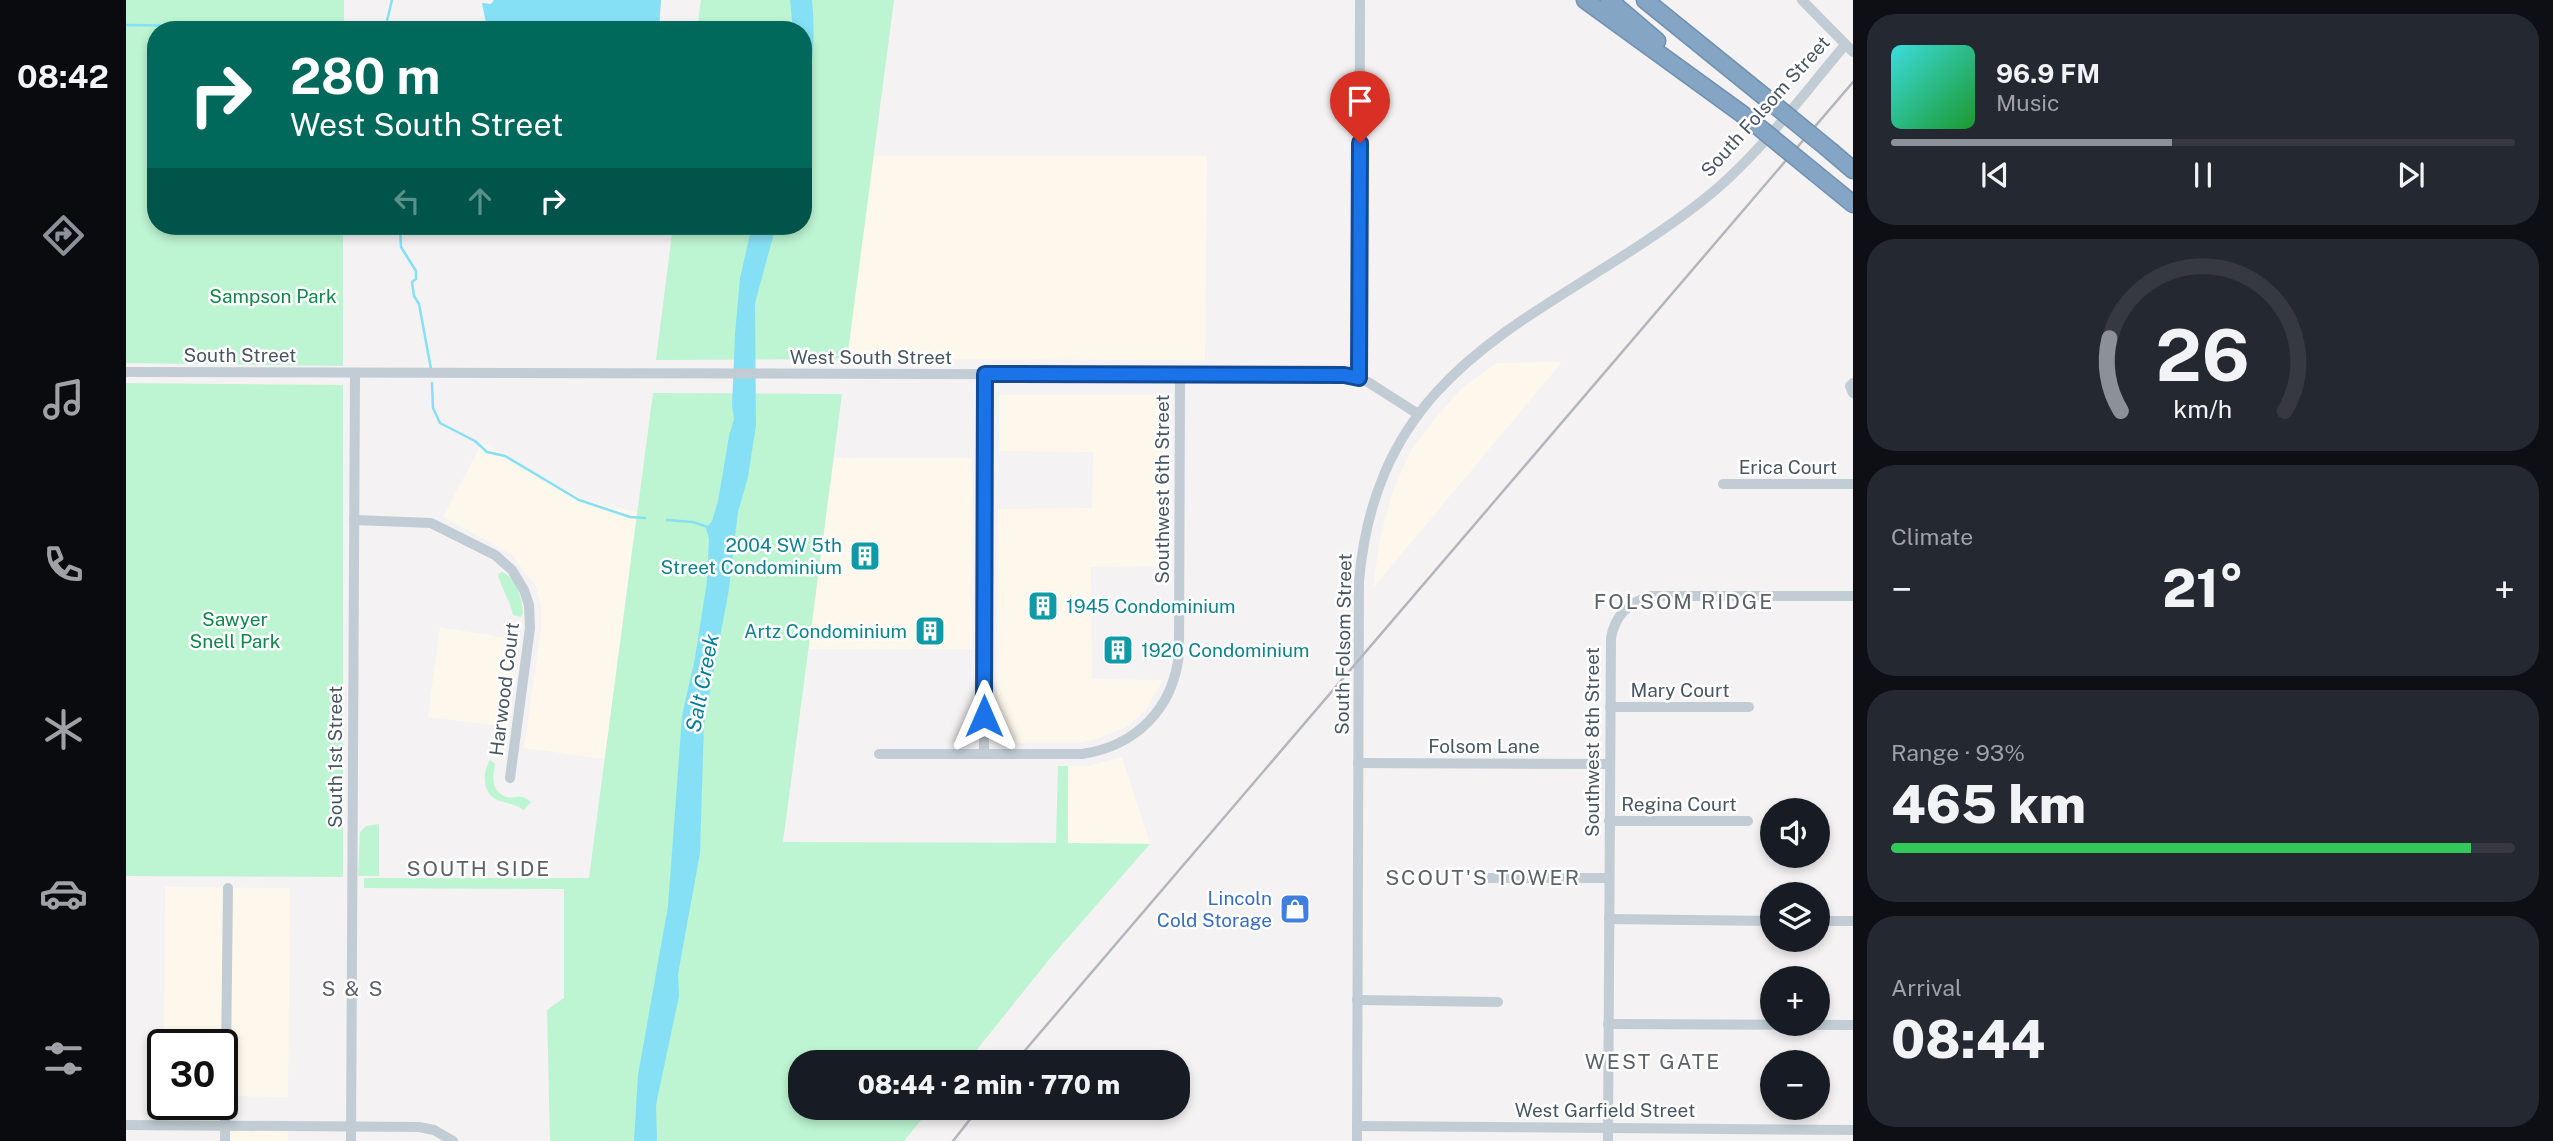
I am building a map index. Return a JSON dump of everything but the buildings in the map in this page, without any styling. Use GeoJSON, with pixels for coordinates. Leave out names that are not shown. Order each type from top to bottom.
{"type":"FeatureCollection","features":[{"type":"Feature","properties":{"kind":"highway"},"geometry":{"type":"LineString","coordinates":[[1585,0],[1749,119]]}},
{"type":"Feature","properties":{"kind":"highway"},"geometry":{"type":"LineString","coordinates":[[1609,0],[1853,204]]}},
{"type":"Feature","properties":{"kind":"highway"},"geometry":{"type":"LineString","coordinates":[[1645,0],[1853,170]]}},
{"type":"Feature","properties":{"kind":"highway"},"geometry":{"type":"LineString","coordinates":[[1661,0],[1711,55]]}},
{"type":"Feature","properties":{"kind":"street"},"geometry":{"type":"LineString","coordinates":[[1359,378],[1360,0]]}},
{"type":"Feature","properties":{"kind":"street","name":"South Folsom Street"},"geometry":{"type":"LineString","coordinates":[[1357,1141],[1359,581],[1363,541],[1381,478],[1403,435],[1448,377],[1490,342],[1704,199],[1746,160],[1849,48],[1802,0]]}},
{"type":"Feature","properties":{"kind":"street","name":"South Street"},"geometry":{"type":"LineString","coordinates":[[126,372],[355,373]]}},
{"type":"Feature","properties":{"kind":"street","name":"West South Street"},"geometry":{"type":"LineString","coordinates":[[355,373],[1344,375],[1359,378],[1418,414]]}},
{"type":"Feature","properties":{"kind":"street","name":"South 1st Street"},"geometry":{"type":"LineString","coordinates":[[351,1141],[355,373]]}},
{"type":"Feature","properties":{"kind":"street"},"geometry":{"type":"LineString","coordinates":[[879,754],[984,754],[985,374]]}},
{"type":"Feature","properties":{"kind":"street","name":"Southwest 6th Street"},"geometry":{"type":"LineString","coordinates":[[984,754],[1096,752],[1125,741],[1151,721],[1174,682],[1179,654],[1180,376]]}},
{"type":"Feature","properties":{"kind":"street","name":"Erica Court"},"geometry":{"type":"LineString","coordinates":[[1723,484],[1853,484]]}},
{"type":"Feature","properties":{"kind":"street","name":"Harwood Court"},"geometry":{"type":"LineString","coordinates":[[354,520],[431,523],[495,555],[519,580],[529,605],[530,628],[510,778]]}},
{"type":"Feature","properties":{"kind":"street","name":"Southwest 8th Street"},"geometry":{"type":"LineString","coordinates":[[1608,1141],[1611,638],[1616,621],[1634,602],[1651,596],[1853,596]]}},
{"type":"Feature","properties":{"kind":"street","name":"Mary Court"},"geometry":{"type":"LineString","coordinates":[[1610,707],[1749,707]]}},
{"type":"Feature","properties":{"kind":"street","name":"Folsom Lane"},"geometry":{"type":"LineString","coordinates":[[1358,763],[1610,764]]}},
{"type":"Feature","properties":{"kind":"street","name":"Regina Court"},"geometry":{"type":"LineString","coordinates":[[1609,821],[1748,821]]}},
{"type":"Feature","properties":{"kind":"street"},"geometry":{"type":"LineString","coordinates":[[1487,878],[1609,878]]}},
{"type":"Feature","properties":{"kind":"street"},"geometry":{"type":"LineString","coordinates":[[225,1141],[228,888]]}},
{"type":"Feature","properties":{"kind":"street"},"geometry":{"type":"LineString","coordinates":[[1609,919],[1760,921]]}},
{"type":"Feature","properties":{"kind":"street"},"geometry":{"type":"LineString","coordinates":[[1830,921],[1853,921]]}},
{"type":"Feature","properties":{"kind":"street"},"geometry":{"type":"LineString","coordinates":[[1357,1000],[1497,1002]]}},
{"type":"Feature","properties":{"kind":"street"},"geometry":{"type":"LineString","coordinates":[[1608,1024],[1853,1026]]}},
{"type":"Feature","properties":{"kind":"street"},"geometry":{"type":"LineString","coordinates":[[126,1125],[424,1127],[438,1131],[453,1141]]}},
{"type":"Feature","properties":{"kind":"street","name":"West Garfield Street"},"geometry":{"type":"LineString","coordinates":[[1357,1126],[1853,1130]]}},
{"type":"Feature","properties":{"kind":"shaded area"},"geometry":{"type":"Polygon","coordinates":[[[874,156],[1207,156],[1205,360],[847,359],[874,156]]]}},
{"type":"Feature","properties":{"kind":"shaded area"},"geometry":{"type":"Polygon","coordinates":[[[1562,362],[1373,588],[1380,538],[1393,491],[1411,450],[1434,420],[1461,389],[1496,363],[1562,362]]]}},
{"type":"Feature","properties":{"kind":"shaded area"},"geometry":{"type":"Polygon","coordinates":[[[999,395],[1169,395],[1168,566],[1091,567],[1092,679],[1163,680],[1148,706],[1138,717],[1124,728],[1097,739],[1076,743],[997,743],[998,509],[1092,508],[1093,452],[999,451],[999,395]]]}},
{"type":"Feature","properties":{"kind":"shaded area"},"geometry":{"type":"Polygon","coordinates":[[[482,443],[586,501],[637,512],[605,759],[524,748],[541,630],[541,605],[536,586],[511,554],[443,517],[482,443]]]}},
{"type":"Feature","properties":{"kind":"shaded area"},"geometry":{"type":"Polygon","coordinates":[[[834,458],[972,458],[972,649],[809,649],[834,458]]]}},
{"type":"Feature","properties":{"kind":"shaded area"},"geometry":{"type":"Polygon","coordinates":[[[440,627],[519,640],[508,727],[428,717],[440,627]]]}},
{"type":"Feature","properties":{"kind":"shaded area"},"geometry":{"type":"Polygon","coordinates":[[[1122,757],[1150,844],[1068,843],[1068,766],[1088,766],[1122,757]]]}},
{"type":"Feature","properties":{"kind":"shaded area"},"geometry":{"type":"Polygon","coordinates":[[[165,887],[290,888],[288,1097],[238,1096],[238,1029],[164,1029],[165,887]]]}},
{"type":"Feature","properties":{"kind":"shaded area"},"geometry":{"type":"Polygon","coordinates":[[[163,1120],[225,1120],[225,1126],[288,1127],[288,1141],[225,1141],[225,1127],[163,1125],[163,1120]]]}},
{"type":"Feature","properties":{"kind":"green space","name":"Sampson Park"},"geometry":{"type":"Polygon","coordinates":[[[126,0],[344,0],[344,21],[147,21],[147,235],[343,235],[343,366],[126,363],[126,0]]]}},
{"type":"Feature","properties":{"kind":"green space"},"geometry":{"type":"Polygon","coordinates":[[[701,0],[894,0],[847,359],[656,360],[672,235],[812,235],[812,21],[698,21],[701,0]]]}},
{"type":"Feature","properties":{"kind":"green space","name":"Sawyer Snell Park"},"geometry":{"type":"Polygon","coordinates":[[[126,383],[343,385],[343,877],[126,876],[126,383]]]}},
{"type":"Feature","properties":{"kind":"green space"},"geometry":{"type":"Polygon","coordinates":[[[653,393],[842,394],[783,842],[1056,843],[1058,766],[1068,766],[1068,843],[1150,844],[1051,957],[977,1050],[788,1050],[788,1120],[921,1120],[904,1141],[550,1141],[547,1010],[564,998],[564,889],[364,888],[364,878],[589,878],[653,393]]]}},
{"type":"Feature","properties":{"kind":"green space"},"geometry":{"type":"Polygon","coordinates":[[[502,572],[518,590],[523,613],[521,617],[513,615],[498,574],[502,572]]]}},
{"type":"Feature","properties":{"kind":"green space"},"geometry":{"type":"Polygon","coordinates":[[[490,760],[495,764],[493,779],[497,791],[506,797],[527,799],[531,802],[524,810],[490,795],[485,779],[490,760]]]}},
{"type":"Feature","properties":{"kind":"green space"},"geometry":{"type":"Polygon","coordinates":[[[379,824],[379,876],[358,876],[360,832],[366,826],[379,824]]]}},
{"type":"Feature","properties":{"kind":"water"},"geometry":{"type":"Polygon","coordinates":[[[494,0],[661,0],[660,21],[486,21],[482,3],[491,4],[494,0]]]}},
{"type":"Feature","properties":{"kind":"water"},"geometry":{"type":"Polygon","coordinates":[[[790,0],[812,0],[814,29],[812,57],[812,21],[792,21],[790,0]]]}},
{"type":"Feature","properties":{"kind":"water","name":"Salt Creek"},"geometry":{"type":"Polygon","coordinates":[[[750,235],[774,235],[755,303],[756,425],[748,477],[738,512],[729,589],[704,724],[700,853],[678,974],[679,996],[656,1105],[657,1141],[634,1141],[638,1075],[668,906],[682,716],[695,658],[707,581],[709,539],[706,528],[712,521],[718,501],[734,419],[732,406],[735,334],[740,278],[750,235]]]}},
{"type":"Feature","properties":{"kind":"waterway"},"geometry":{"type":"LineString","coordinates":[[387,21],[392,0]]}},
{"type":"Feature","properties":{"kind":"waterway"},"geometry":{"type":"LineString","coordinates":[[126,25],[147,25]]}},
{"type":"Feature","properties":{"kind":"waterway"},"geometry":{"type":"LineString","coordinates":[[400,235],[401,247],[416,271],[416,279],[412,282],[414,296],[419,304],[431,369]]}},
{"type":"Feature","properties":{"kind":"waterway"},"geometry":{"type":"LineString","coordinates":[[432,383],[433,408],[440,423],[475,441],[487,452],[505,456],[579,500],[630,517],[645,518]]}},
{"type":"Feature","properties":{"kind":"waterway"},"geometry":{"type":"LineString","coordinates":[[667,520],[693,522],[708,527]]}},
{"type":"Feature","properties":{"kind":"railway"},"geometry":{"type":"LineString","coordinates":[[1025,1050],[1853,82]]}},
{"type":"Feature","properties":{"kind":"railway"},"geometry":{"type":"LineString","coordinates":[[953,1141],[970,1120]]}},
{"type":"Feature","properties":{"kind":"place","name":"2004 SW 5th Street Condominium"},"geometry":{"type":"Point","coordinates":[865,556]}},
{"type":"Feature","properties":{"kind":"place","name":"1945 Condominium"},"geometry":{"type":"Point","coordinates":[1043,606]}},
{"type":"Feature","properties":{"kind":"place","name":"Artz Condominium"},"geometry":{"type":"Point","coordinates":[930,631]}},
{"type":"Feature","properties":{"kind":"place","name":"1920 Condominium"},"geometry":{"type":"Point","coordinates":[1118,650]}},
{"type":"Feature","properties":{"kind":"place","name":"Lincoln Cold Storage"},"geometry":{"type":"Point","coordinates":[1295,909]}},
{"type":"Feature","properties":{"kind":"district","name":"FOLSOM RIDGE"},"geometry":{"type":"Point","coordinates":[1684,601]}},
{"type":"Feature","properties":{"kind":"district","name":"SOUTH SIDE"},"geometry":{"type":"Point","coordinates":[479,868]}},
{"type":"Feature","properties":{"kind":"district","name":"SCOUT'S TOWER"},"geometry":{"type":"Point","coordinates":[1483,877]}},
{"type":"Feature","properties":{"kind":"district","name":"S & S"},"geometry":{"type":"Point","coordinates":[353,988]}},
{"type":"Feature","properties":{"kind":"district","name":"WEST GATE"},"geometry":{"type":"Point","coordinates":[1653,1061]}},
{"type":"Feature","properties":{"kind":"route"},"geometry":{"type":"LineString","coordinates":[[984,716],[985,374],[1344,375],[1359,378],[1360,143]]}}]}
